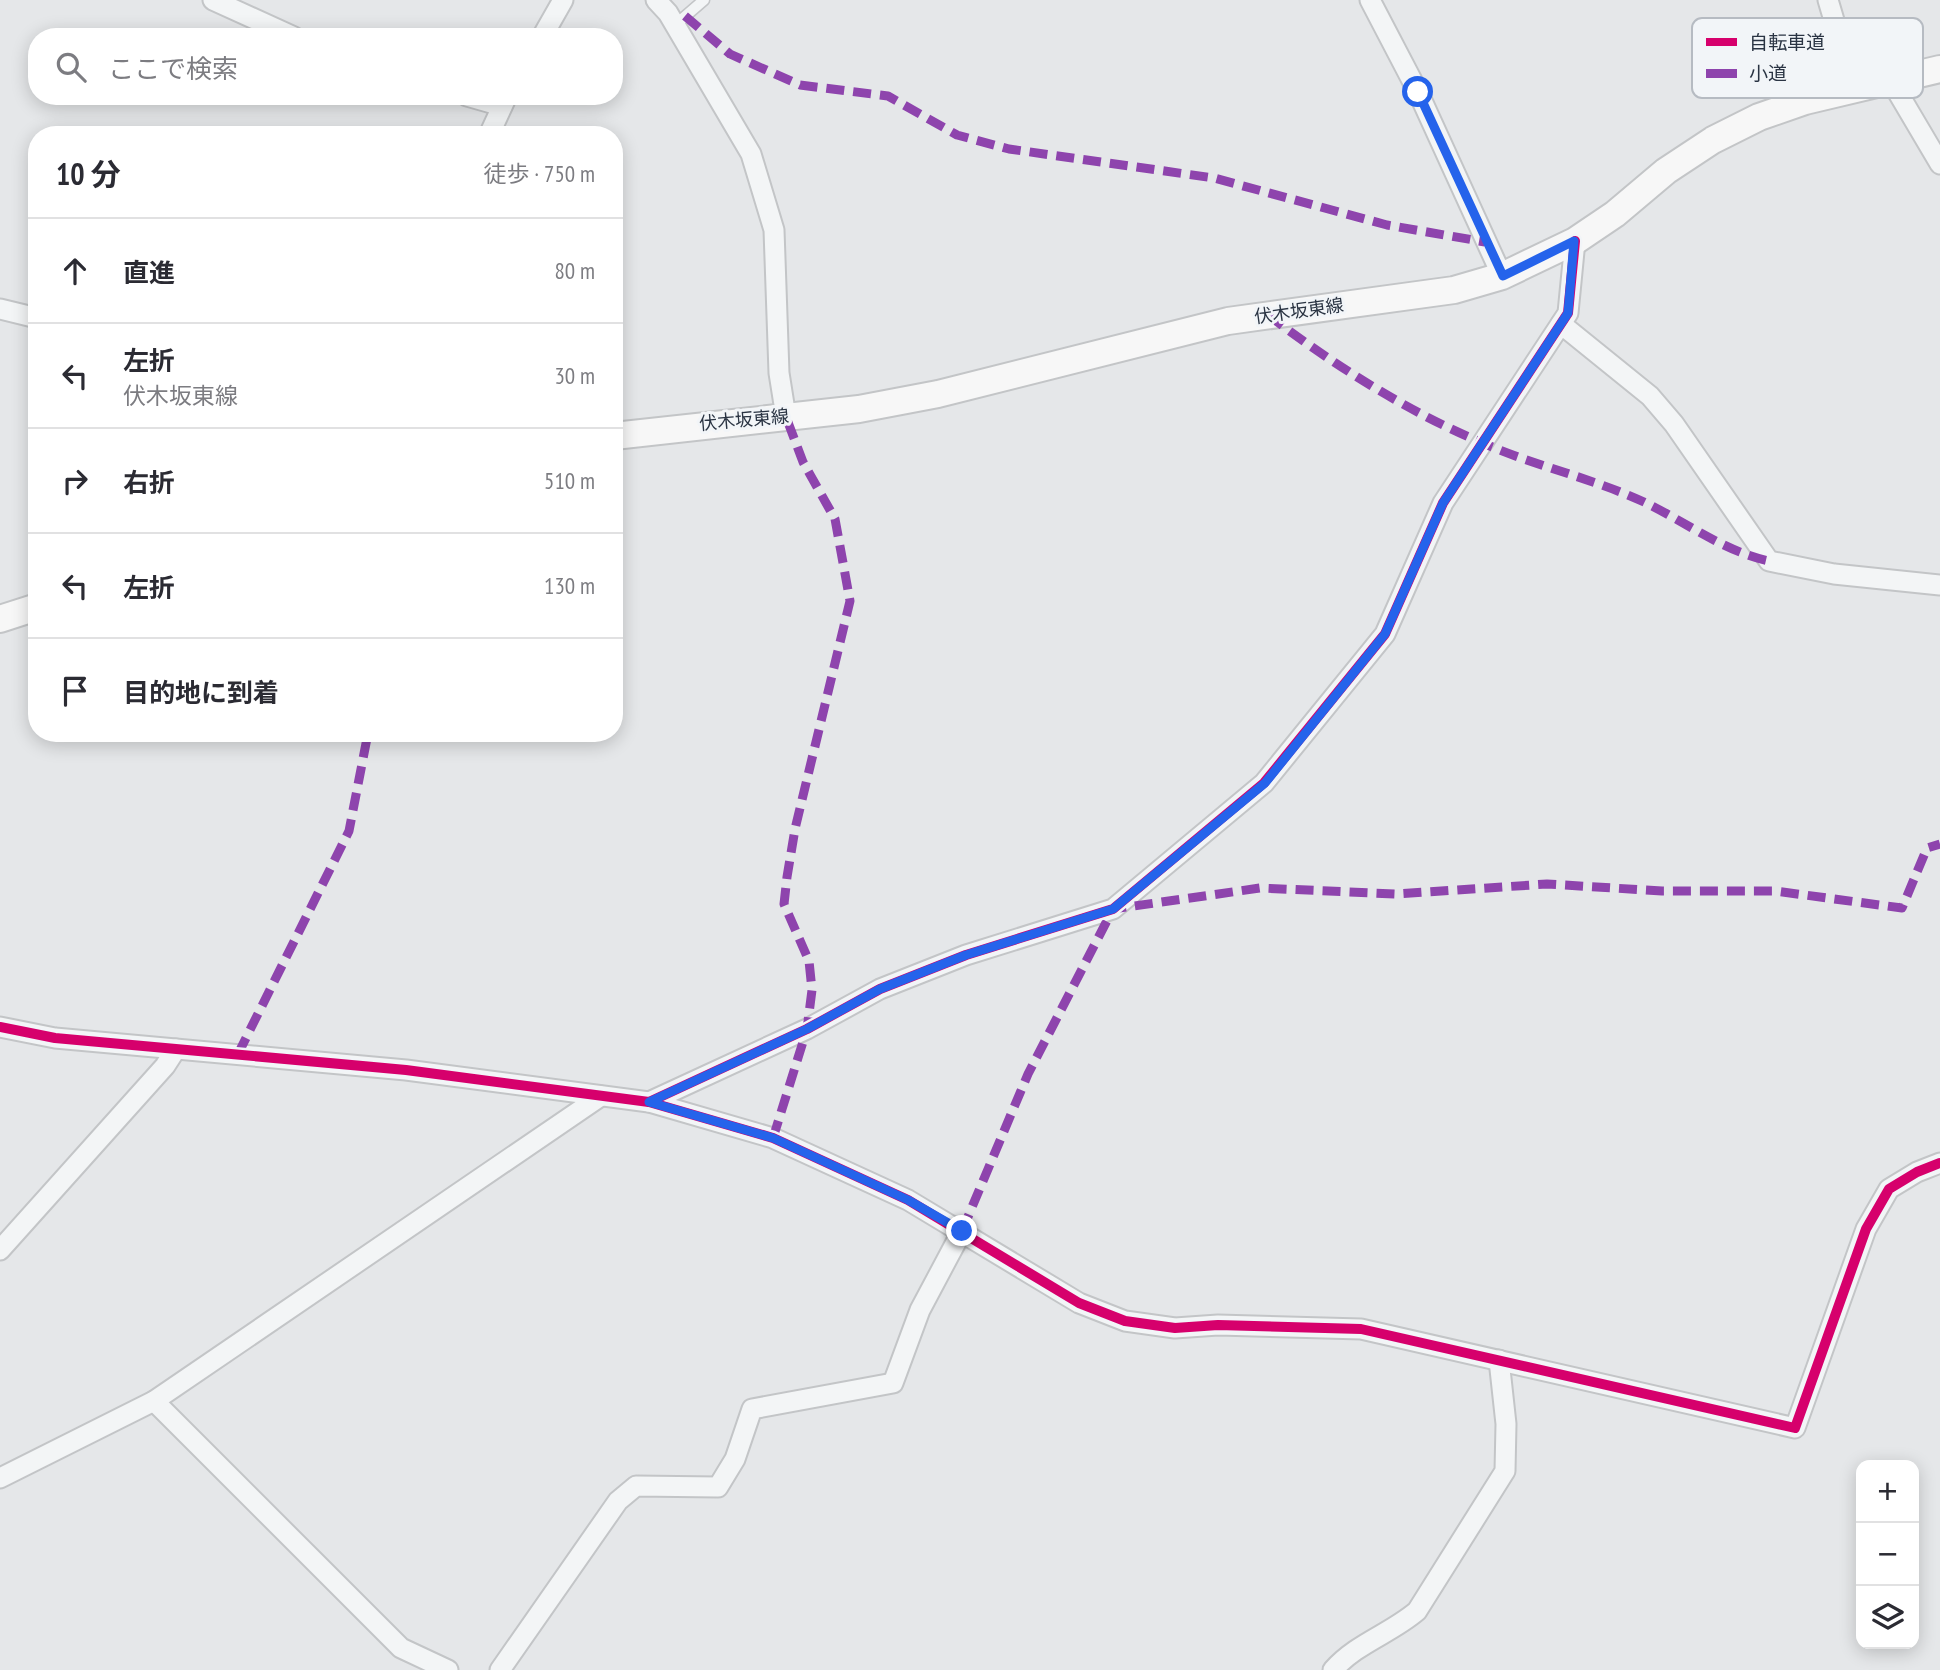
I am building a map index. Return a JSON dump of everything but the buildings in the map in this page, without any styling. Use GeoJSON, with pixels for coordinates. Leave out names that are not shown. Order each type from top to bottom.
{"type":"FeatureCollection","features":[{"type":"Feature","properties":{"kind":"main road","name":"伏木坂東線"},"geometry":{"type":"LineString","coordinates":[[623,435],[859,410],[938,394],[1228,321],[1454,290],[1503,276],[1574,241],[1615,214],[1667,171],[1713,140],[1759,117],[1821,98]]}},
{"type":"Feature","properties":{"kind":"main road"},"geometry":{"type":"LineString","coordinates":[[0,619],[28,610]]}},
{"type":"Feature","properties":{"kind":"street"},"geometry":{"type":"LineString","coordinates":[[213,0],[274,28]]}},
{"type":"Feature","properties":{"kind":"street"},"geometry":{"type":"LineString","coordinates":[[546,28],[563,0]]}},
{"type":"Feature","properties":{"kind":"street"},"geometry":{"type":"LineString","coordinates":[[656,0],[675,25],[751,155],[774,230],[779,373],[786,416]]}},
{"type":"Feature","properties":{"kind":"street"},"geometry":{"type":"LineString","coordinates":[[1370,0],[1418,92],[1503,276]]}},
{"type":"Feature","properties":{"kind":"street"},"geometry":{"type":"LineString","coordinates":[[1828,0],[1833,18]]}},
{"type":"Feature","properties":{"kind":"street"},"geometry":{"type":"LineString","coordinates":[[1902,98],[1940,164]]}},
{"type":"Feature","properties":{"kind":"street"},"geometry":{"type":"LineString","coordinates":[[493,126],[503,105]]}},
{"type":"Feature","properties":{"kind":"street"},"geometry":{"type":"LineString","coordinates":[[649,1102],[807,1029],[880,989],[966,955],[1113,909],[1265,783],[1385,634],[1443,503],[1568,313],[1574,241]]}},
{"type":"Feature","properties":{"kind":"street"},"geometry":{"type":"LineString","coordinates":[[0,309],[28,316]]}},
{"type":"Feature","properties":{"kind":"street"},"geometry":{"type":"LineString","coordinates":[[1561,324],[1650,396],[1674,424],[1769,561],[1834,574],[1940,585]]}},
{"type":"Feature","properties":{"kind":"street"},"geometry":{"type":"LineString","coordinates":[[0,1027],[55,1038],[406,1070],[649,1102],[773,1138],[908,1200],[1079,1303],[1125,1321],[1175,1328],[1218,1325],[1361,1329],[1796,1429],[1866,1229],[1889,1189],[1917,1172],[1940,1163]]}},
{"type":"Feature","properties":{"kind":"street"},"geometry":{"type":"LineString","coordinates":[[0,1250],[165,1066],[176,1049]]}},
{"type":"Feature","properties":{"kind":"street"},"geometry":{"type":"LineString","coordinates":[[0,1478],[154,1401],[601,1096]]}},
{"type":"Feature","properties":{"kind":"street"},"geometry":{"type":"LineString","coordinates":[[500,1670],[618,1502],[636,1486],[718,1487],[735,1460],[751,1409],[893,1383],[920,1310],[962,1231]]}},
{"type":"Feature","properties":{"kind":"street"},"geometry":{"type":"LineString","coordinates":[[1333,1670],[1365,1642],[1404,1623],[1417,1611],[1505,1471],[1506,1424],[1499,1360]]}},
{"type":"Feature","properties":{"kind":"street"},"geometry":{"type":"LineString","coordinates":[[154,1401],[401,1648],[448,1670]]}},
{"type":"Feature","properties":{"kind":"lane"},"geometry":{"type":"LineString","coordinates":[[675,25],[704,0]]}},
{"type":"Feature","properties":{"kind":"marked path"},"geometry":{"type":"LineString","coordinates":[[685,16],[730,54],[800,85],[888,96],[957,135],[1009,149],[1214,178],[1387,225],[1485,242]]}},
{"type":"Feature","properties":{"kind":"marked path"},"geometry":{"type":"LineString","coordinates":[[1268,315],[1371,386],[1426,417],[1503,451],[1644,502],[1737,551],[1769,561]]}},
{"type":"Feature","properties":{"kind":"marked path"},"geometry":{"type":"LineString","coordinates":[[773,1138],[807,1029],[812,990],[809,961],[784,904],[787,877],[795,829],[850,601],[835,519],[803,462],[786,417]]}},
{"type":"Feature","properties":{"kind":"marked path"},"geometry":{"type":"LineString","coordinates":[[238,1054],[349,831],[366,742]]}},
{"type":"Feature","properties":{"kind":"marked path"},"geometry":{"type":"LineString","coordinates":[[962,1231],[1028,1074],[1113,909],[1260,888],[1396,894],[1547,884],[1662,891],[1775,891],[1902,908],[1927,848],[1940,844]]}},
{"type":"Feature","properties":{"kind":"cycle path"},"geometry":{"type":"LineString","coordinates":[[649,1102],[807,1029],[880,989],[966,955],[1113,909],[1264,783],[1385,634],[1443,503],[1568,313],[1575,241]]}},
{"type":"Feature","properties":{"kind":"cycle path"},"geometry":{"type":"LineString","coordinates":[[0,1027],[55,1038],[406,1070],[649,1102],[773,1138],[908,1200],[1079,1303],[1125,1321],[1175,1328],[1218,1325],[1361,1329],[1795,1428],[1866,1229],[1889,1189],[1917,1172],[1940,1163]]}},
{"type":"Feature","properties":{"kind":"route"},"geometry":{"type":"LineString","coordinates":[[962,1231],[908,1200],[773,1138],[649,1102],[807,1029],[880,989],[966,955],[1113,909],[1200,833],[1265,783],[1385,634],[1443,503],[1568,313],[1574,241],[1503,276],[1497,269],[1418,92]]}}]}
